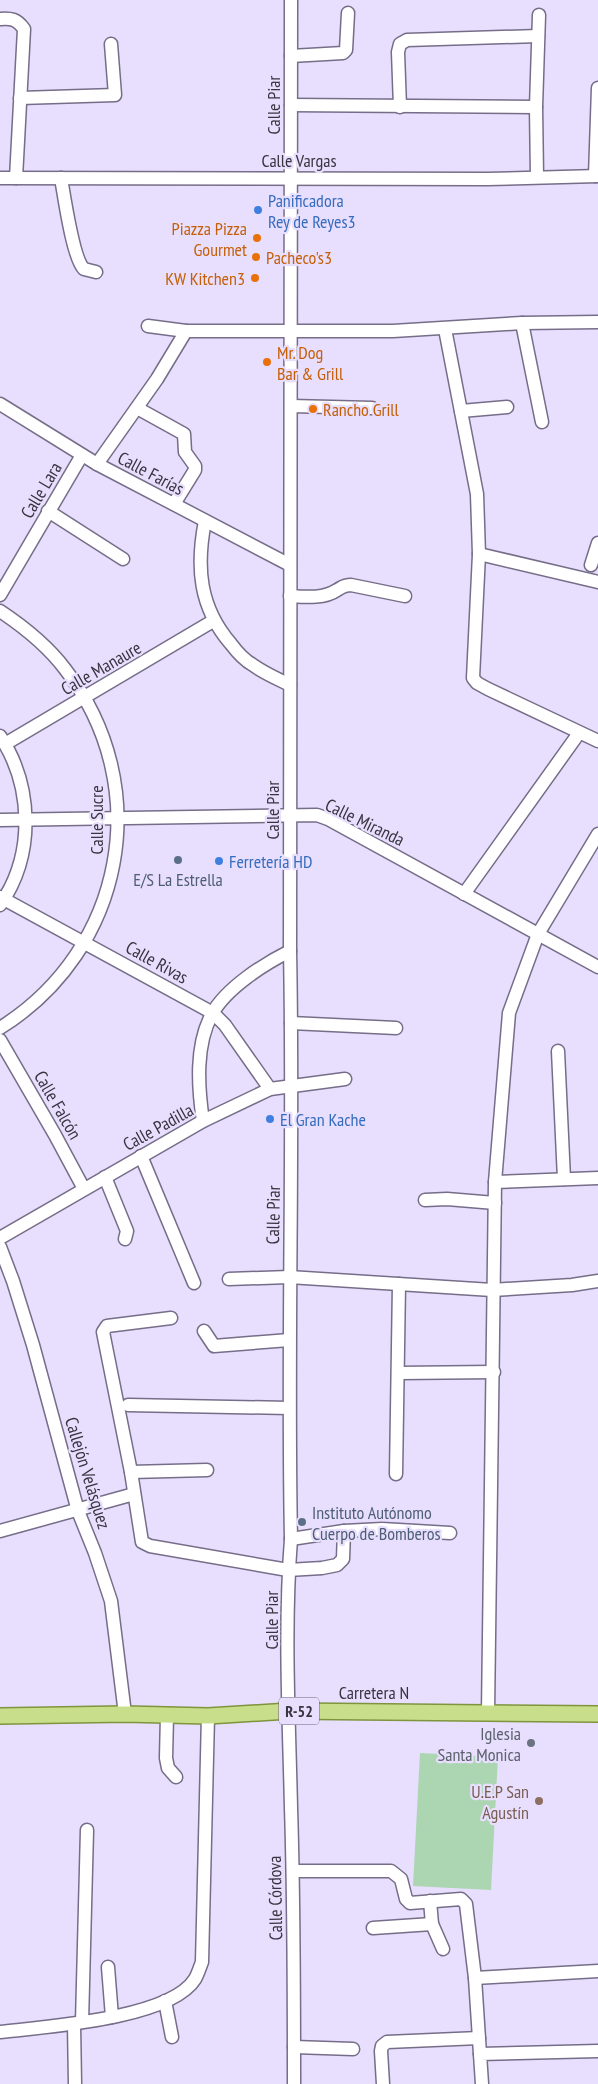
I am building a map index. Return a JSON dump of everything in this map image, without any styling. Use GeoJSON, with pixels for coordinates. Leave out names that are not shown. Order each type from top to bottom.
{"type":"FeatureCollection","features":[{"type":"Feature","properties":{"kind":"main road","name":"Carretera N"},"geometry":{"type":"LineString","coordinates":[[0,1716],[125,1714],[208,1716],[289,1711],[598,1714]]}},
{"type":"Feature","properties":{"kind":"street","name":"Calle Piar"},"geometry":{"type":"LineString","coordinates":[[289,1711],[288,1570],[291,1539],[289,1277],[293,1086],[290,951],[291,0]]}},
{"type":"Feature","properties":{"kind":"street"},"geometry":{"type":"LineString","coordinates":[[291,56],[343,53],[346,50],[348,13]]}},
{"type":"Feature","properties":{"kind":"street"},"geometry":{"type":"LineString","coordinates":[[537,178],[538,15]]}},
{"type":"Feature","properties":{"kind":"street"},"geometry":{"type":"LineString","coordinates":[[0,19],[11,18],[20,22],[24,28],[16,178]]}},
{"type":"Feature","properties":{"kind":"street"},"geometry":{"type":"LineString","coordinates":[[400,107],[398,52],[400,44],[407,40],[538,36]]}},
{"type":"Feature","properties":{"kind":"street"},"geometry":{"type":"LineString","coordinates":[[20,98],[115,95],[111,44]]}},
{"type":"Feature","properties":{"kind":"street"},"geometry":{"type":"LineString","coordinates":[[596,176],[598,88]]}},
{"type":"Feature","properties":{"kind":"street"},"geometry":{"type":"LineString","coordinates":[[291,105],[536,107]]}},
{"type":"Feature","properties":{"kind":"street","name":"Calle Vargas"},"geometry":{"type":"LineString","coordinates":[[0,178],[537,178],[596,176]]}},
{"type":"Feature","properties":{"kind":"street"},"geometry":{"type":"LineString","coordinates":[[61,178],[79,261],[84,269],[96,272]]}},
{"type":"Feature","properties":{"kind":"street"},"geometry":{"type":"LineString","coordinates":[[148,326],[186,331],[291,331],[445,329],[522,323],[598,322]]}},
{"type":"Feature","properties":{"kind":"street"},"geometry":{"type":"LineString","coordinates":[[522,323],[542,422]]}},
{"type":"Feature","properties":{"kind":"street"},"geometry":{"type":"LineString","coordinates":[[445,329],[477,494],[479,554],[473,678],[477,683],[488,689],[598,741]]}},
{"type":"Feature","properties":{"kind":"street"},"geometry":{"type":"LineString","coordinates":[[97,464],[137,408],[186,331]]}},
{"type":"Feature","properties":{"kind":"street","name":"Calle Farías"},"geometry":{"type":"LineString","coordinates":[[0,404],[97,464],[290,565]]}},
{"type":"Feature","properties":{"kind":"street"},"geometry":{"type":"LineString","coordinates":[[291,406],[372,408]]}},
{"type":"Feature","properties":{"kind":"street"},"geometry":{"type":"LineString","coordinates":[[461,411],[507,407]]}},
{"type":"Feature","properties":{"kind":"street"},"geometry":{"type":"LineString","coordinates":[[137,408],[184,434],[185,452],[193,463],[195,470],[174,504]]}},
{"type":"Feature","properties":{"kind":"street","name":"Calle Lara"},"geometry":{"type":"LineString","coordinates":[[0,595],[82,455]]}},
{"type":"Feature","properties":{"kind":"street"},"geometry":{"type":"LineString","coordinates":[[48,511],[122,559]]}},
{"type":"Feature","properties":{"kind":"street"},"geometry":{"type":"LineString","coordinates":[[205,521],[199,562],[204,593],[213,621],[240,655],[252,665],[290,685]]}},
{"type":"Feature","properties":{"kind":"street"},"geometry":{"type":"LineString","coordinates":[[591,565],[598,543]]}},
{"type":"Feature","properties":{"kind":"street"},"geometry":{"type":"LineString","coordinates":[[479,554],[598,582]]}},
{"type":"Feature","properties":{"kind":"street"},"geometry":{"type":"LineString","coordinates":[[290,596],[313,597],[337,590],[342,585],[351,585],[405,596]]}},
{"type":"Feature","properties":{"kind":"street","name":"Calle Sucre"},"geometry":{"type":"LineString","coordinates":[[0,611],[25,629],[52,654],[85,698],[99,726],[109,756],[118,818],[116,851],[110,882],[99,913],[85,942],[52,986],[25,1011],[0,1028]]}},
{"type":"Feature","properties":{"kind":"street","name":"Calle Manaure"},"geometry":{"type":"LineString","coordinates":[[3,740],[85,698],[213,621]]}},
{"type":"Feature","properties":{"kind":"street"},"geometry":{"type":"LineString","coordinates":[[464,894],[579,733]]}},
{"type":"Feature","properties":{"kind":"street"},"geometry":{"type":"LineString","coordinates":[[1,901],[12,885],[22,854],[25,820],[25,805],[19,774],[3,740]]}},
{"type":"Feature","properties":{"kind":"street","name":"Calle Miranda"},"geometry":{"type":"LineString","coordinates":[[0,820],[317,815],[328,818],[598,967]]}},
{"type":"Feature","properties":{"kind":"street"},"geometry":{"type":"LineString","coordinates":[[488,1713],[494,1372],[492,1290],[495,1182],[509,1012],[538,934],[598,834]]}},
{"type":"Feature","properties":{"kind":"street","name":"Calle Rivas"},"geometry":{"type":"LineString","coordinates":[[1,901],[85,942],[212,1013],[225,1025],[270,1089]]}},
{"type":"Feature","properties":{"kind":"street"},"geometry":{"type":"LineString","coordinates":[[203,1121],[199,1079],[200,1059],[212,1013],[245,978],[271,960],[290,951]]}},
{"type":"Feature","properties":{"kind":"street"},"geometry":{"type":"LineString","coordinates":[[291,1023],[396,1028]]}},
{"type":"Feature","properties":{"kind":"street","name":"Calle Falcón"},"geometry":{"type":"LineString","coordinates":[[0,1040],[56,1135],[84,1189]]}},
{"type":"Feature","properties":{"kind":"street"},"geometry":{"type":"LineString","coordinates":[[558,1051],[564,1179]]}},
{"type":"Feature","properties":{"kind":"street","name":"Calle Padilla"},"geometry":{"type":"LineString","coordinates":[[0,1238],[203,1121],[270,1089],[345,1079]]}},
{"type":"Feature","properties":{"kind":"street"},"geometry":{"type":"LineString","coordinates":[[141,1156],[194,1283]]}},
{"type":"Feature","properties":{"kind":"street"},"geometry":{"type":"LineString","coordinates":[[105,1177],[127,1231],[125,1239]]}},
{"type":"Feature","properties":{"kind":"street"},"geometry":{"type":"LineString","coordinates":[[495,1182],[598,1178]]}},
{"type":"Feature","properties":{"kind":"street"},"geometry":{"type":"LineString","coordinates":[[425,1200],[446,1199],[495,1203]]}},
{"type":"Feature","properties":{"kind":"street","name":"Callejón Velásquez"},"geometry":{"type":"LineString","coordinates":[[0,1247],[33,1345],[78,1511],[95,1553],[111,1601],[125,1714]]}},
{"type":"Feature","properties":{"kind":"street"},"geometry":{"type":"LineString","coordinates":[[229,1279],[289,1277],[492,1290],[572,1285],[598,1281]]}},
{"type":"Feature","properties":{"kind":"street"},"geometry":{"type":"LineString","coordinates":[[396,1474],[399,1284]]}},
{"type":"Feature","properties":{"kind":"street"},"geometry":{"type":"LineString","coordinates":[[171,1318],[107,1326],[103,1332],[131,1472],[142,1542],[150,1546],[288,1570],[322,1568],[342,1563],[344,1531]]}},
{"type":"Feature","properties":{"kind":"street"},"geometry":{"type":"LineString","coordinates":[[204,1331],[214,1346],[289,1340]]}},
{"type":"Feature","properties":{"kind":"street"},"geometry":{"type":"LineString","coordinates":[[398,1373],[494,1372]]}},
{"type":"Feature","properties":{"kind":"street"},"geometry":{"type":"LineString","coordinates":[[128,1405],[289,1408]]}},
{"type":"Feature","properties":{"kind":"street"},"geometry":{"type":"LineString","coordinates":[[131,1472],[207,1470]]}},
{"type":"Feature","properties":{"kind":"street"},"geometry":{"type":"LineString","coordinates":[[0,1531],[134,1494]]}},
{"type":"Feature","properties":{"kind":"street"},"geometry":{"type":"LineString","coordinates":[[291,1539],[344,1531],[382,1528],[450,1533]]}},
{"type":"Feature","properties":{"kind":"street","name":"Calle Córdova"},"geometry":{"type":"LineString","coordinates":[[289,1711],[293,1871],[294,2084]]}},
{"type":"Feature","properties":{"kind":"street"},"geometry":{"type":"LineString","coordinates":[[168,1715],[166,1758],[168,1768],[176,1777]]}},
{"type":"Feature","properties":{"kind":"street"},"geometry":{"type":"LineString","coordinates":[[0,2032],[78,2023],[143,2011],[178,1994],[195,1980],[202,1962],[208,1716]]}},
{"type":"Feature","properties":{"kind":"street"},"geometry":{"type":"LineString","coordinates":[[75,2084],[87,1830]]}},
{"type":"Feature","properties":{"kind":"street"},"geometry":{"type":"LineString","coordinates":[[293,1871],[390,1871],[401,1879],[406,1899],[410,1903],[461,1899],[466,1904],[476,1978],[482,2084]]}},
{"type":"Feature","properties":{"kind":"street"},"geometry":{"type":"LineString","coordinates":[[430,1901],[432,1924],[443,1949]]}},
{"type":"Feature","properties":{"kind":"street"},"geometry":{"type":"LineString","coordinates":[[373,1928],[432,1924]]}},
{"type":"Feature","properties":{"kind":"street"},"geometry":{"type":"LineString","coordinates":[[108,1967],[112,2017]]}},
{"type":"Feature","properties":{"kind":"street"},"geometry":{"type":"LineString","coordinates":[[476,1978],[598,1971]]}},
{"type":"Feature","properties":{"kind":"street"},"geometry":{"type":"LineString","coordinates":[[166,2001],[172,2037]]}},
{"type":"Feature","properties":{"kind":"street"},"geometry":{"type":"LineString","coordinates":[[383,2084],[381,2051],[382,2046],[387,2042],[479,2038]]}},
{"type":"Feature","properties":{"kind":"street"},"geometry":{"type":"LineString","coordinates":[[294,2047],[353,2049]]}},
{"type":"Feature","properties":{"kind":"street"},"geometry":{"type":"LineString","coordinates":[[480,2054],[598,2051]]}},
{"type":"Feature","properties":{"kind":"green space"},"geometry":{"type":"Polygon","coordinates":[[[420,1753],[498,1757],[491,1890],[413,1886],[420,1753]]]}},
{"type":"Feature","properties":{"kind":"place","name":"Panificadora Rey de Reyes3"},"geometry":{"type":"Point","coordinates":[258,210]}},
{"type":"Feature","properties":{"kind":"place","name":"Piazza Pizza Gourmet"},"geometry":{"type":"Point","coordinates":[257,238]}},
{"type":"Feature","properties":{"kind":"place","name":"Pacheco's3"},"geometry":{"type":"Point","coordinates":[256,257]}},
{"type":"Feature","properties":{"kind":"place","name":"KW Kitchen3"},"geometry":{"type":"Point","coordinates":[255,278]}},
{"type":"Feature","properties":{"kind":"place","name":"Mr. Dog Bar & Grill"},"geometry":{"type":"Point","coordinates":[267,362]}},
{"type":"Feature","properties":{"kind":"place","name":"Rancho Grill"},"geometry":{"type":"Point","coordinates":[313,409]}},
{"type":"Feature","properties":{"kind":"place","name":"E/S La Estrella"},"geometry":{"type":"Point","coordinates":[178,860]}},
{"type":"Feature","properties":{"kind":"place","name":"Ferretería HD"},"geometry":{"type":"Point","coordinates":[219,861]}},
{"type":"Feature","properties":{"kind":"place","name":"El Gran Kache"},"geometry":{"type":"Point","coordinates":[270,1119]}},
{"type":"Feature","properties":{"kind":"place","name":"Instituto Autónomo Cuerpo de Bomberos"},"geometry":{"type":"Point","coordinates":[302,1522]}},
{"type":"Feature","properties":{"kind":"place","name":"Iglesia Santa Monica"},"geometry":{"type":"Point","coordinates":[531,1743]}},
{"type":"Feature","properties":{"kind":"place","name":"U.E.P San Agustín"},"geometry":{"type":"Point","coordinates":[539,1801]}}]}
